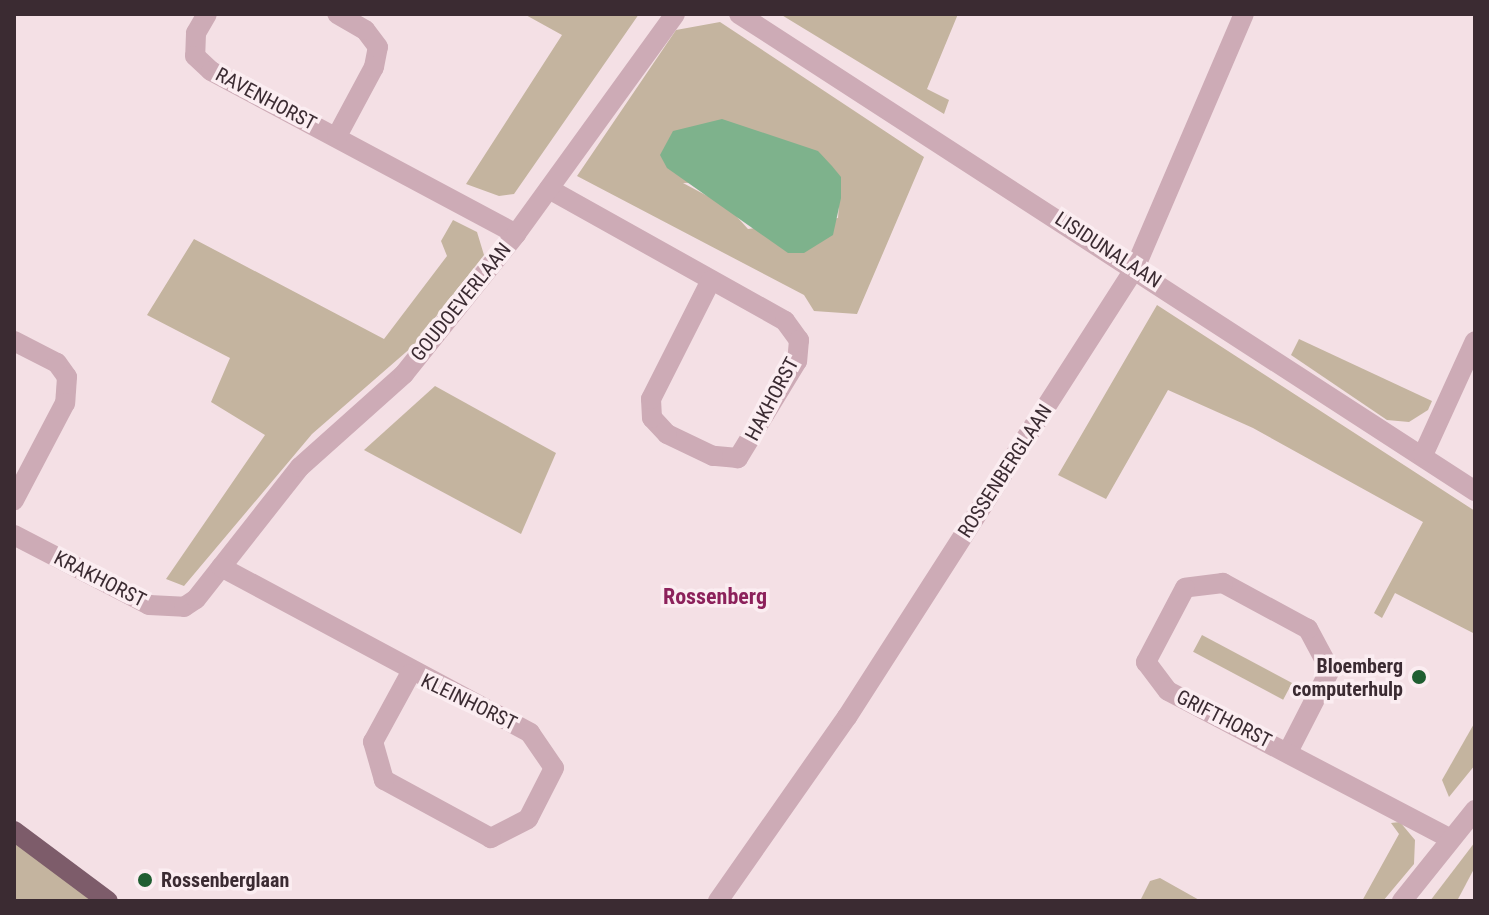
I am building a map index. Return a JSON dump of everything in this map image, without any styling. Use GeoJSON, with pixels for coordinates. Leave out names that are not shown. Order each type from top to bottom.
{"type":"FeatureCollection","features":[{"type":"Feature","properties":{"kind":"main road"},"geometry":{"type":"LineString","coordinates":[[14,831],[108,901]]}},
{"type":"Feature","properties":{"kind":"street","name":"RAVENHORST"},"geometry":{"type":"LineString","coordinates":[[207,14],[196,33],[195,56],[211,71],[516,234]]}},
{"type":"Feature","properties":{"kind":"street","name":"RAVENHORST"},"geometry":{"type":"LineString","coordinates":[[337,14],[365,30],[378,47],[374,67],[337,136]]}},
{"type":"Feature","properties":{"kind":"street","name":"GOUDOEVERLAAN"},"geometry":{"type":"LineString","coordinates":[[221,567],[300,467],[404,374],[516,234],[675,14]]}},
{"type":"Feature","properties":{"kind":"street","name":"LISIDUNALAAN"},"geometry":{"type":"LineString","coordinates":[[739,14],[1475,491]]}},
{"type":"Feature","properties":{"kind":"street","name":"ROSSENBERGLAAN"},"geometry":{"type":"LineString","coordinates":[[718,901],[847,717],[1135,268],[1244,14]]}},
{"type":"Feature","properties":{"kind":"street","name":"HAKHORST"},"geometry":{"type":"LineString","coordinates":[[549,189],[785,321],[799,340],[797,361],[738,458],[702,450],[667,434],[652,418],[651,399],[711,280]]}},
{"type":"Feature","properties":{"kind":"street"},"geometry":{"type":"LineString","coordinates":[[14,341],[57,363],[67,377],[65,403],[14,500]]}},
{"type":"Feature","properties":{"kind":"street"},"geometry":{"type":"LineString","coordinates":[[1423,455],[1475,341]]}},
{"type":"Feature","properties":{"kind":"street","name":"KRAKHORST"},"geometry":{"type":"LineString","coordinates":[[14,535],[159,607],[184,607],[221,567]]}},
{"type":"Feature","properties":{"kind":"street","name":"KLEINHORST"},"geometry":{"type":"LineString","coordinates":[[221,567],[410,674],[530,733],[554,768],[528,819],[491,838],[384,780],[373,742],[410,674]]}},
{"type":"Feature","properties":{"kind":"street","name":"GRIFTHORST"},"geometry":{"type":"LineString","coordinates":[[1288,752],[1330,670],[1308,629],[1223,583],[1185,588],[1146,662],[1168,691],[1451,839]]}},
{"type":"Feature","properties":{"kind":"street"},"geometry":{"type":"LineString","coordinates":[[1402,901],[1475,810]]}},
{"type":"Feature","properties":{"kind":"shaded area"},"geometry":{"type":"Polygon","coordinates":[[[524,14],[639,14],[514,194],[499,196],[466,184],[562,35],[524,14]]]}},
{"type":"Feature","properties":{"kind":"shaded area"},"geometry":{"type":"Polygon","coordinates":[[[780,14],[958,14],[927,89],[949,100],[944,114],[780,14]]]}},
{"type":"Feature","properties":{"kind":"shaded area"},"geometry":{"type":"Polygon","coordinates":[[[720,22],[924,157],[857,314],[814,311],[804,295],[577,176],[676,30],[720,22]],[[841,178],[683,183],[728,207],[748,229],[838,218],[841,178]]]}},
{"type":"Feature","properties":{"kind":"shaded area"},"geometry":{"type":"Polygon","coordinates":[[[722,119],[818,151],[841,177],[841,198],[833,235],[804,253],[788,253],[667,168],[660,155],[673,131],[722,119]]]}},
{"type":"Feature","properties":{"kind":"shaded area"},"geometry":{"type":"Polygon","coordinates":[[[453,220],[477,232],[484,255],[413,346],[312,434],[184,586],[166,579],[265,435],[211,402],[230,358],[147,315],[194,239],[384,339],[447,256],[441,241],[453,220]]]}},
{"type":"Feature","properties":{"kind":"shaded area"},"geometry":{"type":"Polygon","coordinates":[[[1157,305],[1475,511],[1475,634],[1395,593],[1382,618],[1374,613],[1423,522],[1253,428],[1168,390],[1106,499],[1058,475],[1157,305]]]}},
{"type":"Feature","properties":{"kind":"shaded area"},"geometry":{"type":"Polygon","coordinates":[[[1299,339],[1432,401],[1428,410],[1409,422],[1387,420],[1291,355],[1299,339]]]}},
{"type":"Feature","properties":{"kind":"shaded area"},"geometry":{"type":"Polygon","coordinates":[[[435,386],[556,453],[521,534],[364,450],[435,386]]]}},
{"type":"Feature","properties":{"kind":"shaded area"},"geometry":{"type":"Polygon","coordinates":[[[1202,635],[1292,683],[1283,700],[1193,652],[1202,635]]]}},
{"type":"Feature","properties":{"kind":"shaded area"},"geometry":{"type":"Polygon","coordinates":[[[1475,722],[1475,765],[1449,797],[1442,780],[1475,722]]]}},
{"type":"Feature","properties":{"kind":"shaded area"},"geometry":{"type":"Polygon","coordinates":[[[1400,822],[1415,840],[1414,864],[1383,901],[1362,901],[1399,834],[1391,823],[1400,822]]]}},
{"type":"Feature","properties":{"kind":"shaded area"},"geometry":{"type":"Polygon","coordinates":[[[14,841],[92,901],[14,901],[14,841]]]}},
{"type":"Feature","properties":{"kind":"shaded area"},"geometry":{"type":"Polygon","coordinates":[[[1475,842],[1475,867],[1457,901],[1430,901],[1475,842]]]}},
{"type":"Feature","properties":{"kind":"shaded area"},"geometry":{"type":"Polygon","coordinates":[[[1160,878],[1201,901],[1140,901],[1150,881],[1160,878]]]}},
{"type":"Feature","properties":{"kind":"place","name":"Bloemberg computerhulp"},"geometry":{"type":"Point","coordinates":[1419,677]}},
{"type":"Feature","properties":{"kind":"place","name":"Rossenberglaan"},"geometry":{"type":"Point","coordinates":[145,880]}},
{"type":"Feature","properties":{"kind":"district","name":"Rossenberg"},"geometry":{"type":"Point","coordinates":[715,597]}}]}
